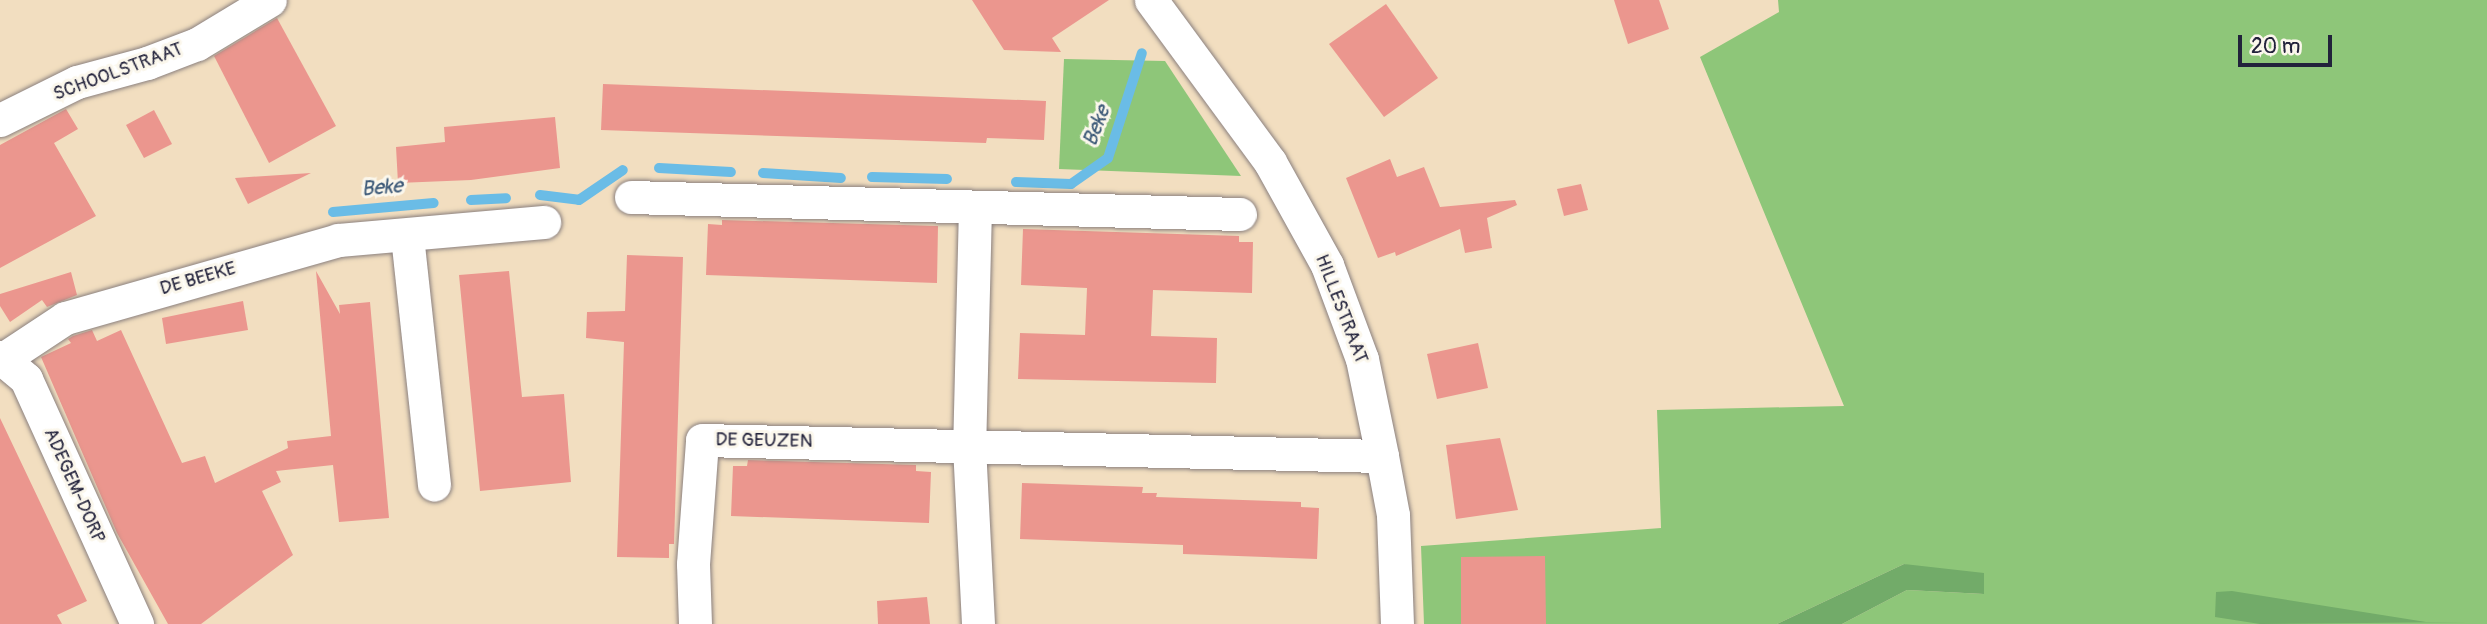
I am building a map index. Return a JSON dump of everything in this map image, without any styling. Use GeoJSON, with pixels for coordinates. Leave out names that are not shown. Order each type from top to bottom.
{"type":"FeatureCollection","features":[{"type":"Feature","properties":{"kind":"street","name":"SCHOOLSTRAAT"},"geometry":{"type":"LineString","coordinates":[[0,120],[77,82],[147,63],[197,44],[270,0]]}},
{"type":"Feature","properties":{"kind":"street","name":"HILLESTRAAT"},"geometry":{"type":"LineString","coordinates":[[1151,0],[1270,162],[1327,265],[1362,359],[1382,456],[1393,515],[1397,624]]}},
{"type":"Feature","properties":{"kind":"street"},"geometry":{"type":"LineString","coordinates":[[631,197],[1240,214]]}},
{"type":"Feature","properties":{"kind":"street"},"geometry":{"type":"LineString","coordinates":[[975,207],[969,446],[973,587],[978,624]]}},
{"type":"Feature","properties":{"kind":"street","name":"DE BEEKE"},"geometry":{"type":"LineString","coordinates":[[1,358],[65,318],[338,240],[544,222]]}},
{"type":"Feature","properties":{"kind":"street"},"geometry":{"type":"LineString","coordinates":[[407,236],[434,485]]}},
{"type":"Feature","properties":{"kind":"street","name":"ADEGEM-DORP"},"geometry":{"type":"LineString","coordinates":[[1,358],[26,379],[126,620]]}},
{"type":"Feature","properties":{"kind":"street","name":"DE GEUZEN"},"geometry":{"type":"LineString","coordinates":[[695,624],[692,564],[702,440],[1382,456]]}},
{"type":"Feature","properties":{"kind":"green space"},"geometry":{"type":"Polygon","coordinates":[[[1778,0],[2487,0],[2487,624],[1842,624],[1907,590],[1984,594],[1904,564],[1777,624],[1424,624],[1421,546],[1661,528],[1657,410],[1844,406],[1700,57],[1779,12],[1778,0]]]}},
{"type":"Feature","properties":{"kind":"green space"},"geometry":{"type":"Polygon","coordinates":[[[1064,59],[1165,61],[1241,176],[1059,169],[1064,59]]]}},
{"type":"Feature","properties":{"kind":"green space"},"geometry":{"type":"Polygon","coordinates":[[[1904,564],[1984,573],[1984,594],[1907,590],[1842,624],[1777,624],[1904,564]]]}},
{"type":"Feature","properties":{"kind":"green space"},"geometry":{"type":"Polygon","coordinates":[[[2232,591],[2426,622],[2468,622],[2260,624],[2215,617],[2216,592],[2232,591]]]}},
{"type":"Feature","properties":{"kind":"building"},"geometry":{"type":"Polygon","coordinates":[[[972,0],[1109,0],[1052,38],[1061,52],[1004,50],[972,0]]]}},
{"type":"Feature","properties":{"kind":"building"},"geometry":{"type":"Polygon","coordinates":[[[1614,0],[1659,0],[1669,29],[1628,44],[1614,0]]]}},
{"type":"Feature","properties":{"kind":"building"},"geometry":{"type":"Polygon","coordinates":[[[1386,4],[1438,78],[1384,117],[1329,44],[1386,4]]]}},
{"type":"Feature","properties":{"kind":"building"},"geometry":{"type":"Polygon","coordinates":[[[277,18],[336,126],[269,163],[214,56],[277,18]]]}},
{"type":"Feature","properties":{"kind":"building"},"geometry":{"type":"Polygon","coordinates":[[[603,84],[1046,101],[1044,140],[987,138],[986,143],[601,130],[603,84]]]}},
{"type":"Feature","properties":{"kind":"building"},"geometry":{"type":"Polygon","coordinates":[[[66,109],[78,129],[54,143],[96,216],[0,268],[0,145],[66,109]]]}},
{"type":"Feature","properties":{"kind":"building"},"geometry":{"type":"Polygon","coordinates":[[[154,110],[172,144],[144,158],[126,125],[154,110]]]}},
{"type":"Feature","properties":{"kind":"building"},"geometry":{"type":"Polygon","coordinates":[[[555,117],[560,168],[471,180],[398,183],[396,147],[445,142],[444,127],[555,117]]]}},
{"type":"Feature","properties":{"kind":"building"},"geometry":{"type":"Polygon","coordinates":[[[1390,159],[1397,177],[1424,167],[1440,207],[1515,200],[1517,205],[1487,218],[1492,248],[1465,253],[1460,229],[1396,256],[1395,252],[1378,258],[1346,178],[1390,159]]]}},
{"type":"Feature","properties":{"kind":"building"},"geometry":{"type":"Polygon","coordinates":[[[311,173],[248,204],[235,178],[311,173]]]}},
{"type":"Feature","properties":{"kind":"building"},"geometry":{"type":"Polygon","coordinates":[[[1581,184],[1588,210],[1564,216],[1557,189],[1581,184]]]}},
{"type":"Feature","properties":{"kind":"building"},"geometry":{"type":"Polygon","coordinates":[[[722,220],[938,226],[937,283],[706,275],[708,224],[722,225],[722,220]]]}},
{"type":"Feature","properties":{"kind":"building"},"geometry":{"type":"Polygon","coordinates":[[[1023,229],[1239,236],[1239,242],[1253,242],[1252,293],[1153,290],[1151,336],[1217,338],[1216,383],[1018,379],[1020,333],[1085,335],[1087,288],[1021,285],[1023,229]]]}},
{"type":"Feature","properties":{"kind":"building"},"geometry":{"type":"Polygon","coordinates":[[[627,255],[683,257],[674,544],[669,544],[669,558],[617,557],[624,342],[586,338],[587,312],[625,311],[627,255]]]}},
{"type":"Feature","properties":{"kind":"building"},"geometry":{"type":"Polygon","coordinates":[[[316,271],[340,314],[339,305],[370,302],[389,518],[339,522],[333,465],[276,471],[281,482],[262,491],[293,555],[201,624],[168,624],[117,533],[41,357],[71,343],[68,339],[73,336],[92,330],[97,341],[121,330],[182,463],[205,456],[215,483],[288,448],[287,441],[331,436],[316,271]]]}},
{"type":"Feature","properties":{"kind":"building"},"geometry":{"type":"Polygon","coordinates":[[[509,271],[522,397],[564,394],[571,482],[480,491],[459,275],[509,271]]]}},
{"type":"Feature","properties":{"kind":"building"},"geometry":{"type":"Polygon","coordinates":[[[71,272],[77,295],[47,307],[42,300],[10,322],[0,306],[0,294],[71,272]]]}},
{"type":"Feature","properties":{"kind":"building"},"geometry":{"type":"Polygon","coordinates":[[[243,301],[248,330],[166,344],[162,318],[243,301]]]}},
{"type":"Feature","properties":{"kind":"building"},"geometry":{"type":"Polygon","coordinates":[[[1478,343],[1488,388],[1437,399],[1427,354],[1478,343]]]}},
{"type":"Feature","properties":{"kind":"building"},"geometry":{"type":"Polygon","coordinates":[[[0,418],[87,601],[57,615],[62,624],[0,624],[0,418]]]}},
{"type":"Feature","properties":{"kind":"building"},"geometry":{"type":"Polygon","coordinates":[[[1500,438],[1518,510],[1456,519],[1446,445],[1500,438]]]}},
{"type":"Feature","properties":{"kind":"building"},"geometry":{"type":"Polygon","coordinates":[[[748,460],[916,465],[916,471],[931,472],[929,523],[731,516],[733,466],[747,466],[748,460]]]}},
{"type":"Feature","properties":{"kind":"building"},"geometry":{"type":"Polygon","coordinates":[[[1022,483],[1143,487],[1142,493],[1157,493],[1156,497],[1301,502],[1301,507],[1319,508],[1317,559],[1183,554],[1183,545],[1020,539],[1022,483]]]}},
{"type":"Feature","properties":{"kind":"building"},"geometry":{"type":"Polygon","coordinates":[[[1545,556],[1546,624],[1461,624],[1461,557],[1545,556]]]}},
{"type":"Feature","properties":{"kind":"building"},"geometry":{"type":"Polygon","coordinates":[[[927,597],[930,624],[878,624],[877,601],[927,597]]]}},
{"type":"Feature","properties":{"kind":"waterway","name":"Beke"},"geometry":{"type":"LineString","coordinates":[[1016,182],[1071,184],[1108,158],[1142,53]]}},
{"type":"Feature","properties":{"kind":"waterway","name":"Beke"},"geometry":{"type":"LineString","coordinates":[[659,168],[731,172]]}},
{"type":"Feature","properties":{"kind":"waterway","name":"Beke"},"geometry":{"type":"LineString","coordinates":[[540,195],[579,200],[623,170]]}},
{"type":"Feature","properties":{"kind":"waterway","name":"Beke"},"geometry":{"type":"LineString","coordinates":[[763,173],[841,178]]}},
{"type":"Feature","properties":{"kind":"waterway","name":"Beke"},"geometry":{"type":"LineString","coordinates":[[872,177],[947,179]]}},
{"type":"Feature","properties":{"kind":"waterway","name":"Beke"},"geometry":{"type":"LineString","coordinates":[[471,200],[506,198]]}},
{"type":"Feature","properties":{"kind":"waterway","name":"Beke"},"geometry":{"type":"LineString","coordinates":[[333,212],[434,203]]}}]}
